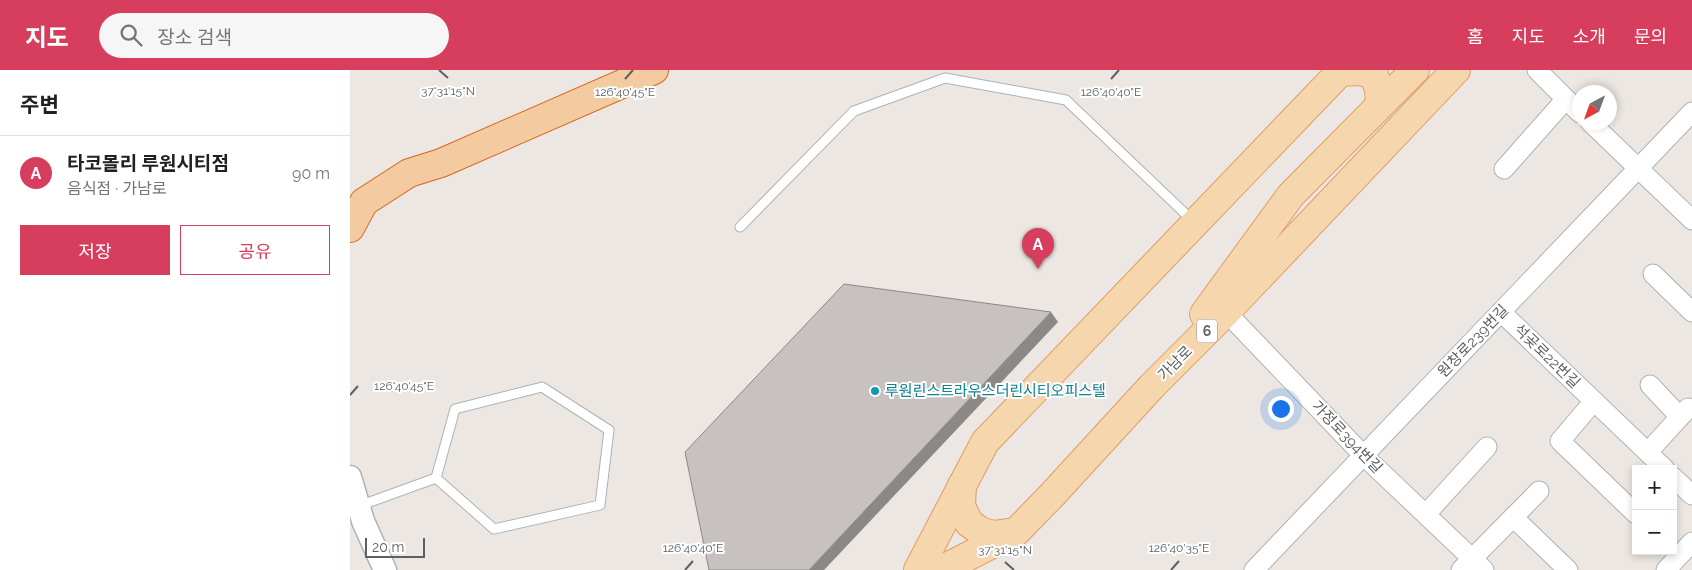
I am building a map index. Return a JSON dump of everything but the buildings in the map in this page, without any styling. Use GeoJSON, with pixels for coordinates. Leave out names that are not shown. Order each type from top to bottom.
{"type":"FeatureCollection","features":[{"type":"Feature","properties":{"kind":"highway"},"geometry":{"type":"LineString","coordinates":[[350,228],[364,202],[409,173],[441,163],[654,70]]}},
{"type":"Feature","properties":{"kind":"main road"},"geometry":{"type":"LineString","coordinates":[[1152,386],[1291,195],[1415,70]]}},
{"type":"Feature","properties":{"kind":"main road","name":"가남로"},"geometry":{"type":"LineString","coordinates":[[941,570],[1016,532],[1152,386],[1226,312],[1456,70]]}},
{"type":"Feature","properties":{"kind":"main road"},"geometry":{"type":"LineString","coordinates":[[918,570],[985,442],[1195,223],[1336,72],[1360,71],[1374,75],[1379,90],[1380,104]]}},
{"type":"Feature","properties":{"kind":"main road"},"geometry":{"type":"LineString","coordinates":[[962,485],[961,506],[969,523],[980,531],[993,535],[1016,532]]}},
{"type":"Feature","properties":{"kind":"street"},"geometry":{"type":"LineString","coordinates":[[1537,70],[1572,105]]}},
{"type":"Feature","properties":{"kind":"street"},"geometry":{"type":"LineString","coordinates":[[1504,168],[1566,99]]}},
{"type":"Feature","properties":{"kind":"street","name":"원창로239번길"},"geometry":{"type":"LineString","coordinates":[[1254,570],[1692,112]]}},
{"type":"Feature","properties":{"kind":"street"},"geometry":{"type":"LineString","coordinates":[[1598,130],[1692,220]]}},
{"type":"Feature","properties":{"kind":"street"},"geometry":{"type":"LineString","coordinates":[[1653,274],[1692,312]]}},
{"type":"Feature","properties":{"kind":"street","name":"가정로394번길"},"geometry":{"type":"LineString","coordinates":[[1226,312],[1364,456],[1426,514],[1472,566]]}},
{"type":"Feature","properties":{"kind":"street","name":"석곶로22번길"},"geometry":{"type":"LineString","coordinates":[[1501,312],[1661,465]]}},
{"type":"Feature","properties":{"kind":"street"},"geometry":{"type":"LineString","coordinates":[[1648,452],[1684,412],[1650,385]]}},
{"type":"Feature","properties":{"kind":"street"},"geometry":{"type":"LineString","coordinates":[[1594,401],[1560,441],[1632,510]]}},
{"type":"Feature","properties":{"kind":"street"},"geometry":{"type":"LineString","coordinates":[[1426,514],[1487,448]]}},
{"type":"Feature","properties":{"kind":"street"},"geometry":{"type":"LineString","coordinates":[[350,476],[354,508],[363,520],[384,570]]}},
{"type":"Feature","properties":{"kind":"street"},"geometry":{"type":"LineString","coordinates":[[1677,481],[1692,495]]}},
{"type":"Feature","properties":{"kind":"street"},"geometry":{"type":"LineString","coordinates":[[1472,566],[1513,517],[1539,491]]}},
{"type":"Feature","properties":{"kind":"street"},"geometry":{"type":"LineString","coordinates":[[1513,517],[1568,570]]}},
{"type":"Feature","properties":{"kind":"street"},"geometry":{"type":"LineString","coordinates":[[1666,570],[1681,549]]}},
{"type":"Feature","properties":{"kind":"lane"},"geometry":{"type":"LineString","coordinates":[[740,227],[854,111],[945,78],[1066,100],[1195,223]]}},
{"type":"Feature","properties":{"kind":"lane"},"geometry":{"type":"LineString","coordinates":[[542,387],[609,430],[600,505],[494,529],[436,478],[455,409],[542,387]]}},
{"type":"Feature","properties":{"kind":"lane"},"geometry":{"type":"LineString","coordinates":[[354,508],[436,478]]}},
{"type":"Feature","properties":{"kind":"place","name":"타코몰리 루원시티점"},"geometry":{"type":"Point","coordinates":[1038,269]}},
{"type":"Feature","properties":{"kind":"place","name":"루원린스트라우스더린시티오피스텔"},"geometry":{"type":"Point","coordinates":[875,391]}}]}
